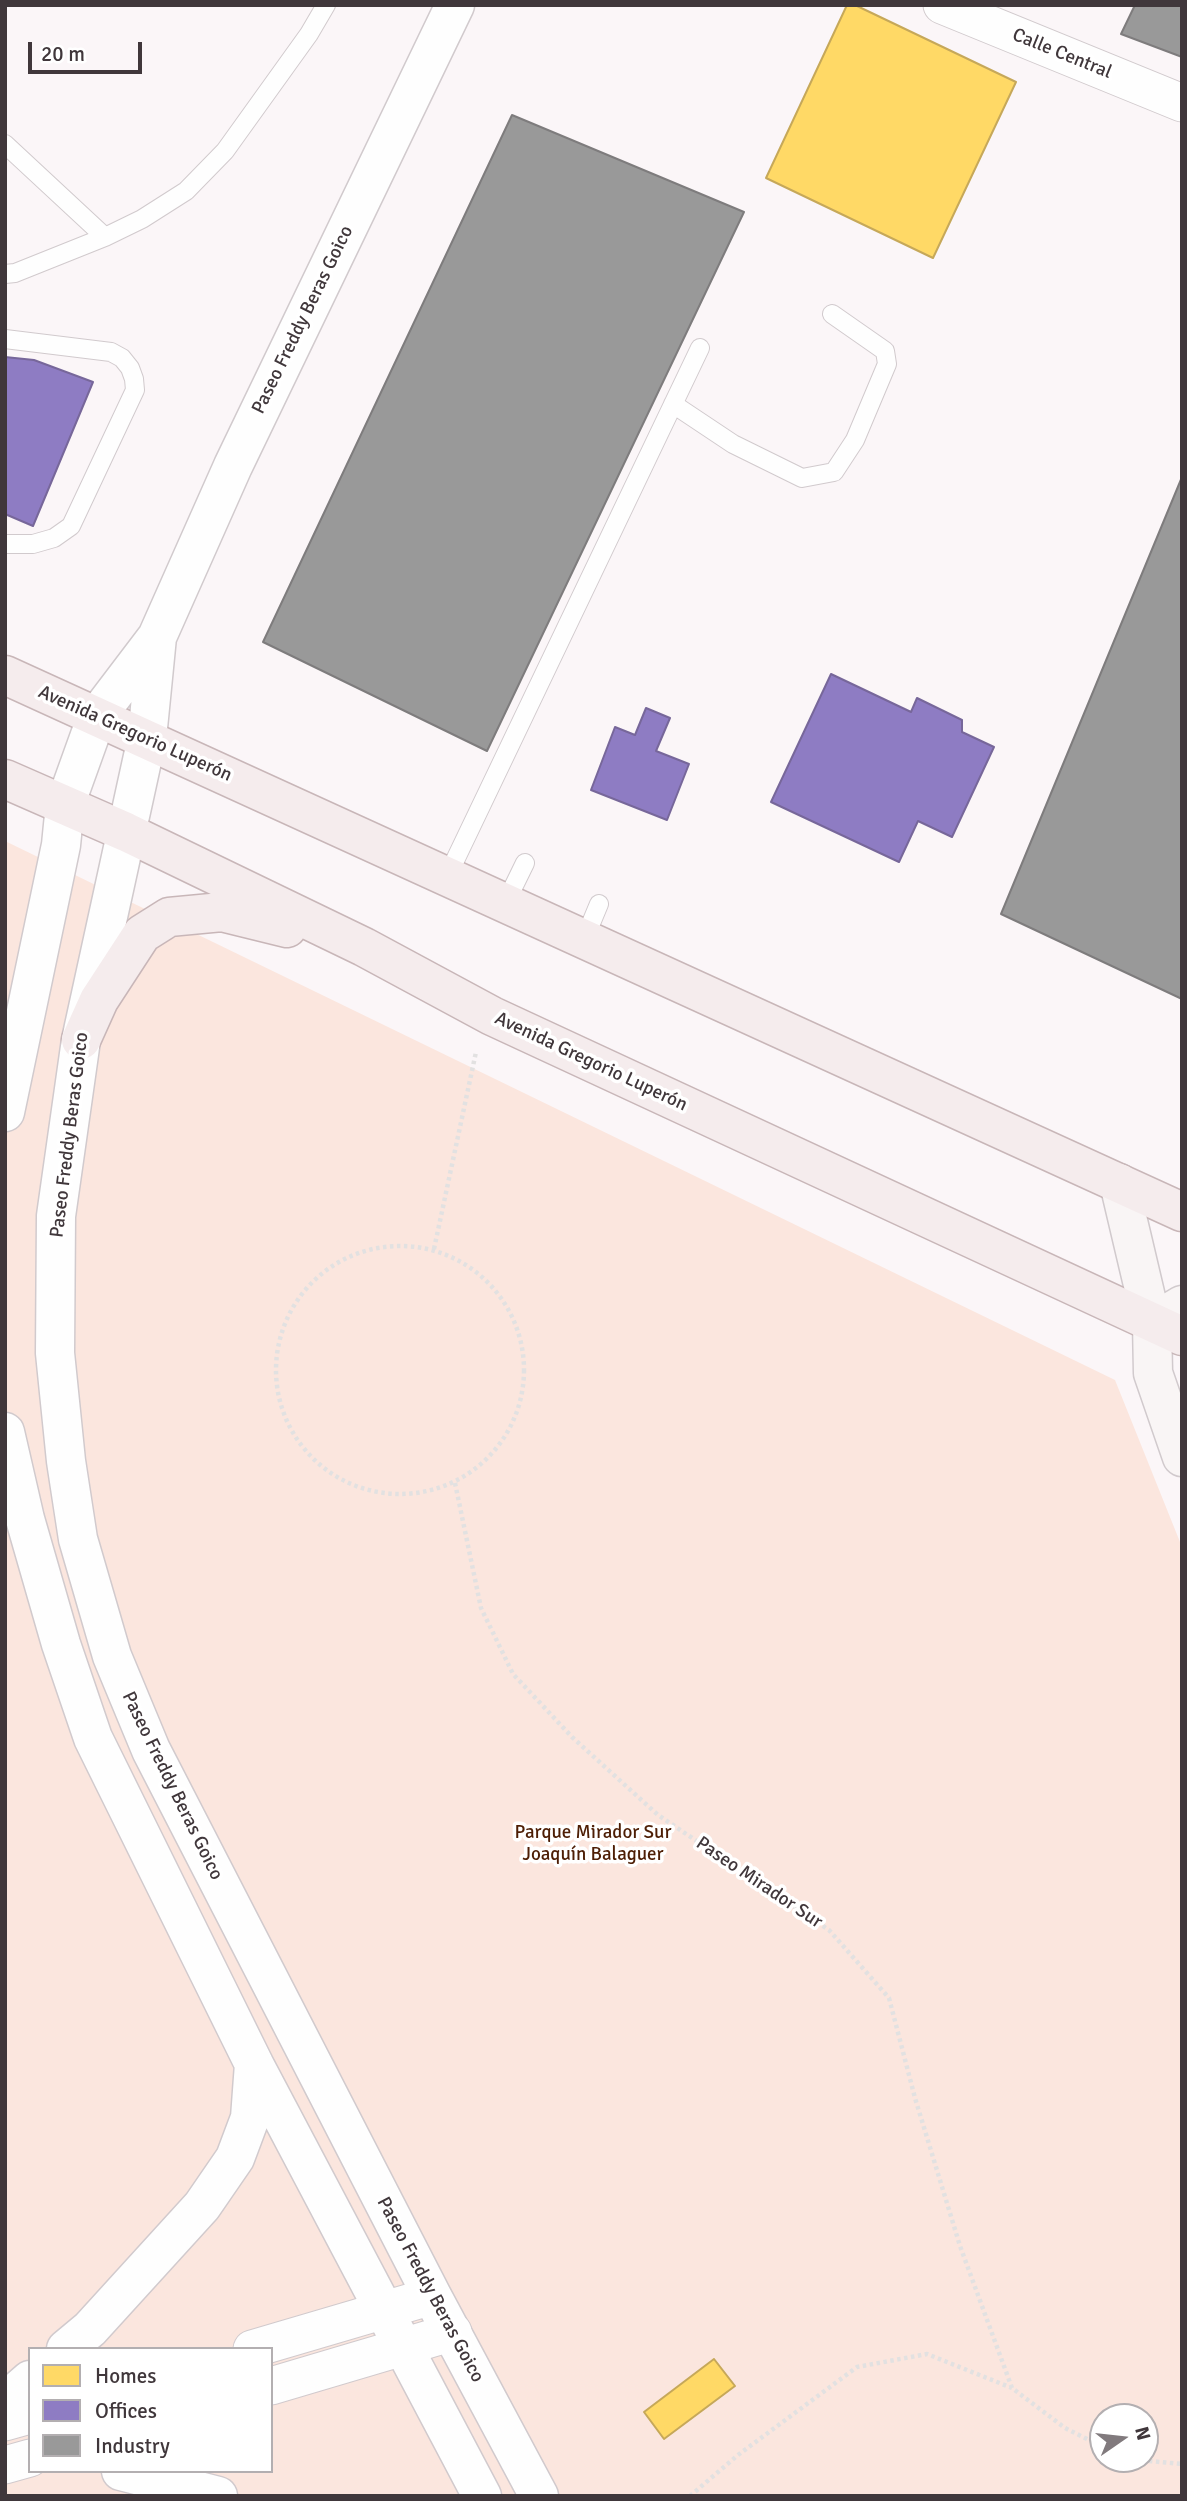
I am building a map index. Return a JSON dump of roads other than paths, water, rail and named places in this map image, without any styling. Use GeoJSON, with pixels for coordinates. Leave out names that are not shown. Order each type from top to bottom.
{"type":"FeatureCollection","features":[{"type":"Feature","properties":{"kind":"main road","name":"Avenida Gregorio Luperón"},"geometry":{"type":"LineString","coordinates":[[5,675],[1182,1212]]}},
{"type":"Feature","properties":{"kind":"main road","name":"Avenida Gregorio Luperón"},"geometry":{"type":"LineString","coordinates":[[5,779],[125,832],[364,947],[492,1016],[1172,1321]]}},
{"type":"Feature","properties":{"kind":"main road"},"geometry":{"type":"LineString","coordinates":[[81,1040],[99,1000],[142,934],[169,917],[222,912],[364,947]]}},
{"type":"Feature","properties":{"kind":"main road"},"geometry":{"type":"LineString","coordinates":[[1119,1183],[1172,1321],[1153,1373],[1182,1457]]}},
{"type":"Feature","properties":{"kind":"street","name":"Paseo Freddy Beras Goico"},"geometry":{"type":"LineString","coordinates":[[5,1112],[61,845],[65,805],[97,716],[157,638],[233,466],[455,5]]}},
{"type":"Feature","properties":{"kind":"street","name":"Calle Central"},"geometry":{"type":"LineString","coordinates":[[942,5],[1182,103]]}},
{"type":"Feature","properties":{"kind":"street","name":"Paseo Freddy Beras Goico"},"geometry":{"type":"LineString","coordinates":[[157,638],[147,738],[81,1040],[56,1216],[55,1353],[66,1461],[78,1539],[112,1656],[151,1750],[432,2296],[539,2496]]}},
{"type":"Feature","properties":{"kind":"street"},"geometry":{"type":"LineString","coordinates":[[5,1432],[25,1519],[61,1644],[93,1738],[254,2064],[482,2496]]}},
{"type":"Feature","properties":{"kind":"street"},"geometry":{"type":"LineString","coordinates":[[68,2347],[90,2329],[202,2206],[235,2158],[250,2118],[254,2064]]}},
{"type":"Feature","properties":{"kind":"street"},"geometry":{"type":"LineString","coordinates":[[259,2347],[432,2296]]}},
{"type":"Feature","properties":{"kind":"street"},"geometry":{"type":"LineString","coordinates":[[273,2385],[453,2332]]}},
{"type":"Feature","properties":{"kind":"street"},"geometry":{"type":"LineString","coordinates":[[5,2402],[28,2382]]}},
{"type":"Feature","properties":{"kind":"street"},"geometry":{"type":"LineString","coordinates":[[5,2422],[28,2416]]}},
{"type":"Feature","properties":{"kind":"street"},"geometry":{"type":"LineString","coordinates":[[5,2465],[28,2459]]}},
{"type":"Feature","properties":{"kind":"street"},"geometry":{"type":"LineString","coordinates":[[129,2473],[218,2496]]}},
{"type":"Feature","properties":{"kind":"lane"},"geometry":{"type":"LineString","coordinates":[[5,274],[15,273],[105,237],[142,219],[186,191],[225,151],[309,34],[326,5]]}},
{"type":"Feature","properties":{"kind":"lane"},"geometry":{"type":"LineString","coordinates":[[5,144],[105,237]]}},
{"type":"Feature","properties":{"kind":"lane"},"geometry":{"type":"LineString","coordinates":[[673,404],[733,444],[802,478],[834,472],[855,440],[887,364],[885,351],[832,314]]}},
{"type":"Feature","properties":{"kind":"lane"},"geometry":{"type":"LineString","coordinates":[[5,339],[111,352],[122,358],[130,368],[135,390],[71,526],[54,538],[33,544],[5,544]]}},
{"type":"Feature","properties":{"kind":"lane"},"geometry":{"type":"LineString","coordinates":[[447,877],[700,348]]}},
{"type":"Feature","properties":{"kind":"lane"},"geometry":{"type":"LineString","coordinates":[[505,904],[525,863]]}},
{"type":"Feature","properties":{"kind":"lane"},"geometry":{"type":"LineString","coordinates":[[584,940],[599,904]]}},
{"type":"Feature","properties":{"kind":"park label","name":"Parque Mirador Sur Joaquín Balaguer"},"geometry":{"type":"Point","coordinates":[593,1844]}}]}
